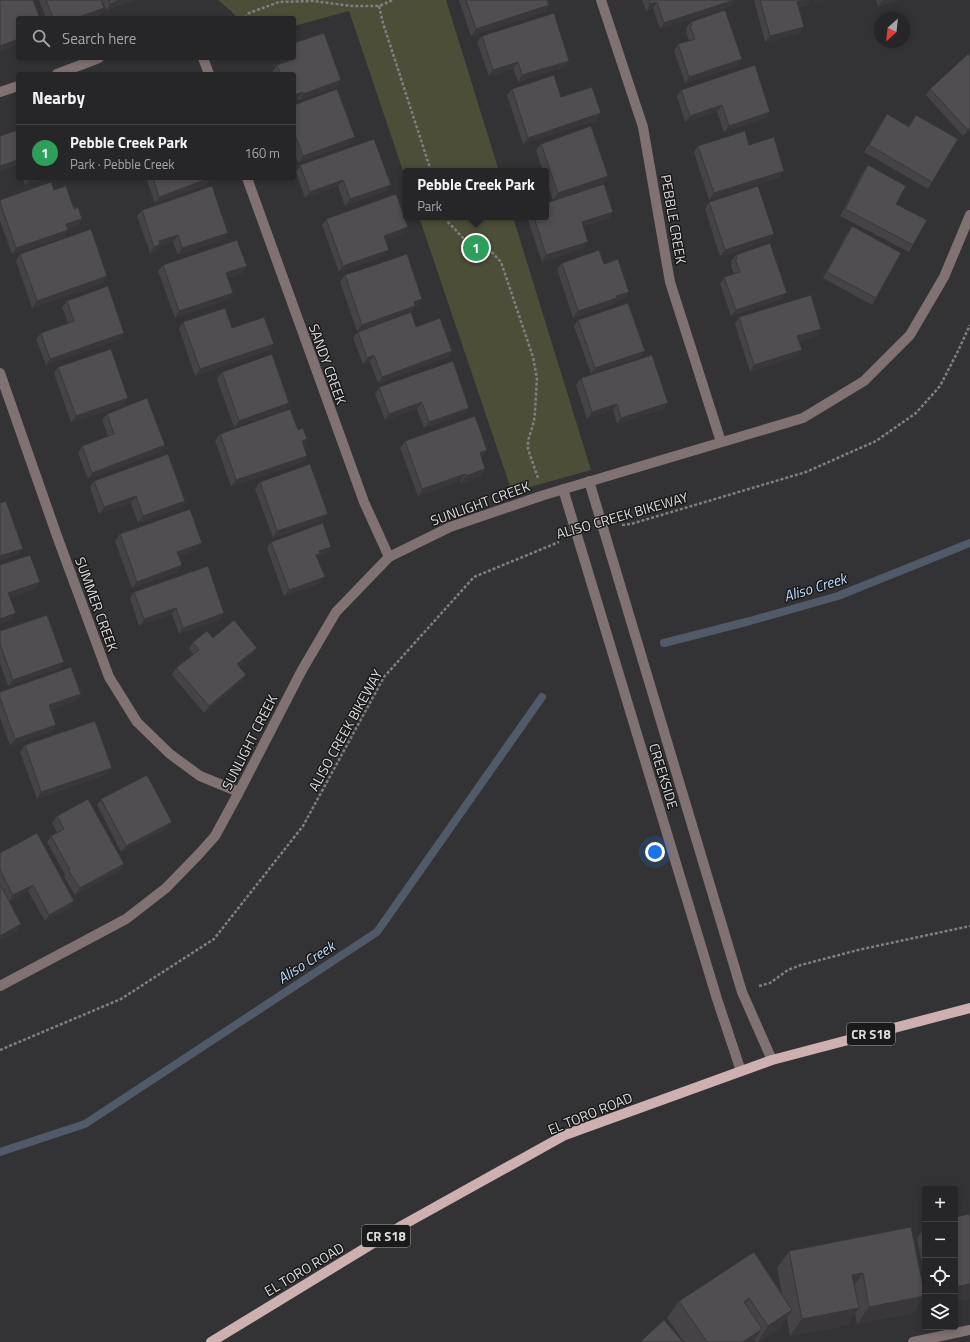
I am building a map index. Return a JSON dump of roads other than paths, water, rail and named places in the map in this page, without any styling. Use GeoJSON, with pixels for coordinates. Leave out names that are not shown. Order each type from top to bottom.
{"type":"FeatureCollection","features":[{"type":"Feature","properties":{"kind":"main road","name":"EL TORO ROAD"},"geometry":{"type":"LineString","coordinates":[[211,1342],[403,1226],[565,1135],[740,1070],[772,1060],[970,1008]]}},
{"type":"Feature","properties":{"kind":"street","name":"PEBBLE CREEK"},"geometry":{"type":"LineString","coordinates":[[601,0],[643,126],[670,282],[722,442]]}},
{"type":"Feature","properties":{"kind":"street"},"geometry":{"type":"LineString","coordinates":[[62,72],[94,60]]}},
{"type":"Feature","properties":{"kind":"street"},"geometry":{"type":"LineString","coordinates":[[204,60],[208,72]]}},
{"type":"Feature","properties":{"kind":"street"},"geometry":{"type":"LineString","coordinates":[[0,92],[16,87]]}},
{"type":"Feature","properties":{"kind":"street","name":"SANDY CREEK"},"geometry":{"type":"LineString","coordinates":[[248,180],[364,502],[389,558]]}},
{"type":"Feature","properties":{"kind":"street","name":"SUNLIGHT CREEK"},"geometry":{"type":"LineString","coordinates":[[0,986],[126,919],[166,888],[200,853],[215,836],[302,670],[336,612],[389,558],[450,527],[544,495],[803,418],[864,381],[910,335],[944,277],[970,215]]}},
{"type":"Feature","properties":{"kind":"street","name":"SUMMER CREEK"},"geometry":{"type":"LineString","coordinates":[[0,373],[3,393],[109,677],[137,722],[170,754],[200,776],[239,792]]}},
{"type":"Feature","properties":{"kind":"street","name":"CREEKSIDE"},"geometry":{"type":"LineString","coordinates":[[589,481],[742,992],[772,1060]]}},
{"type":"Feature","properties":{"kind":"street","name":"CREEKSIDE"},"geometry":{"type":"LineString","coordinates":[[563,489],[717,999],[740,1070]]}},
{"type":"Feature","properties":{"kind":"street"},"geometry":{"type":"LineString","coordinates":[[920,1341],[970,1330]]}},
{"type":"Feature","properties":{"kind":"waterway","name":"Aliso Creek"},"geometry":{"type":"LineString","coordinates":[[664,643],[838,596],[970,543]]}},
{"type":"Feature","properties":{"kind":"waterway","name":"Aliso Creek"},"geometry":{"type":"LineString","coordinates":[[0,1152],[85,1124],[377,932],[542,697]]}},
{"type":"Feature","properties":{"kind":"place","name":"Pebble Creek Park"},"geometry":{"type":"Point","coordinates":[476,248]}}]}
